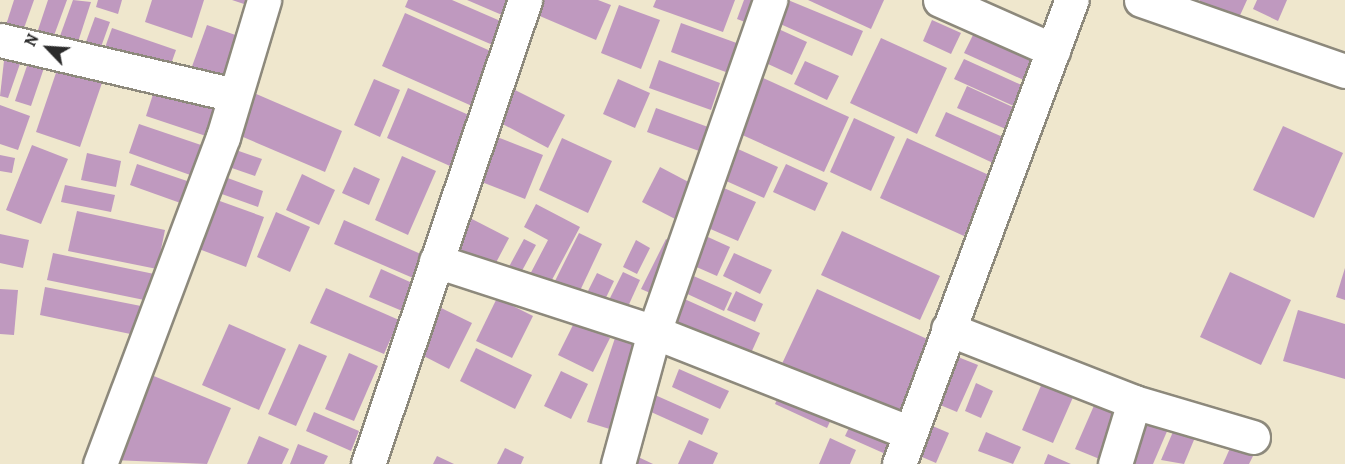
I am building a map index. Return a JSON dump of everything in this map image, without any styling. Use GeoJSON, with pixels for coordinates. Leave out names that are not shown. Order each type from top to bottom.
{"type":"FeatureCollection","features":[{"type":"Feature","properties":{"kind":"street"},"geometry":{"type":"LineString","coordinates":[[100,464],[235,95],[264,0]]}},
{"type":"Feature","properties":{"kind":"street"},"geometry":{"type":"LineString","coordinates":[[368,464],[525,0]]}},
{"type":"Feature","properties":{"kind":"street"},"geometry":{"type":"LineString","coordinates":[[618,464],[654,332],[770,0]]}},
{"type":"Feature","properties":{"kind":"street"},"geometry":{"type":"LineString","coordinates":[[940,0],[1053,50]]}},
{"type":"Feature","properties":{"kind":"street"},"geometry":{"type":"LineString","coordinates":[[898,464],[1072,0]]}},
{"type":"Feature","properties":{"kind":"street"},"geometry":{"type":"LineString","coordinates":[[1141,0],[1345,71]]}},
{"type":"Feature","properties":{"kind":"street"},"geometry":{"type":"LineString","coordinates":[[0,40],[235,95]]}},
{"type":"Feature","properties":{"kind":"street"},"geometry":{"type":"LineString","coordinates":[[436,261],[654,332],[910,433]]}},
{"type":"Feature","properties":{"kind":"street"},"geometry":{"type":"LineString","coordinates":[[948,329],[1134,402],[1252,437]]}},
{"type":"Feature","properties":{"kind":"street"},"geometry":{"type":"LineString","coordinates":[[1115,464],[1134,402]]}},
{"type":"Feature","properties":{"kind":"building"},"geometry":{"type":"Polygon","coordinates":[[[14,0],[34,0],[23,31],[6,25],[14,0]]]}},
{"type":"Feature","properties":{"kind":"building"},"geometry":{"type":"Polygon","coordinates":[[[48,0],[67,0],[52,41],[36,36],[48,0]]]}},
{"type":"Feature","properties":{"kind":"building"},"geometry":{"type":"Polygon","coordinates":[[[73,0],[91,2],[78,42],[60,36],[73,0]]]}},
{"type":"Feature","properties":{"kind":"building"},"geometry":{"type":"Polygon","coordinates":[[[98,0],[122,0],[118,14],[96,7],[98,0]]]}},
{"type":"Feature","properties":{"kind":"building"},"geometry":{"type":"Polygon","coordinates":[[[152,0],[204,0],[192,38],[145,22],[152,0]]]}},
{"type":"Feature","properties":{"kind":"building"},"geometry":{"type":"Polygon","coordinates":[[[232,0],[248,0],[247,5],[232,0]]]}},
{"type":"Feature","properties":{"kind":"building"},"geometry":{"type":"Polygon","coordinates":[[[408,0],[452,0],[505,23],[495,46],[405,7],[408,0]]]}},
{"type":"Feature","properties":{"kind":"building"},"geometry":{"type":"Polygon","coordinates":[[[467,0],[509,0],[502,15],[467,0]]]}},
{"type":"Feature","properties":{"kind":"building"},"geometry":{"type":"Polygon","coordinates":[[[532,0],[598,0],[611,5],[596,40],[528,11],[532,0]]]}},
{"type":"Feature","properties":{"kind":"building"},"geometry":{"type":"Polygon","coordinates":[[[656,0],[735,0],[723,32],[653,7],[656,0]]]}},
{"type":"Feature","properties":{"kind":"building"},"geometry":{"type":"Polygon","coordinates":[[[744,0],[762,0],[753,25],[737,19],[744,0]]]}},
{"type":"Feature","properties":{"kind":"building"},"geometry":{"type":"Polygon","coordinates":[[[788,0],[863,31],[852,56],[778,23],[788,0]]]}},
{"type":"Feature","properties":{"kind":"building"},"geometry":{"type":"Polygon","coordinates":[[[808,0],[884,0],[871,29],[808,0]]]}},
{"type":"Feature","properties":{"kind":"building"},"geometry":{"type":"Polygon","coordinates":[[[1200,0],[1247,0],[1237,22],[1198,4],[1200,0]]]}},
{"type":"Feature","properties":{"kind":"building"},"geometry":{"type":"Polygon","coordinates":[[[1257,0],[1287,0],[1278,21],[1253,9],[1257,0]]]}},
{"type":"Feature","properties":{"kind":"building"},"geometry":{"type":"Polygon","coordinates":[[[619,5],[660,20],[641,69],[601,53],[619,5]]]}},
{"type":"Feature","properties":{"kind":"building"},"geometry":{"type":"Polygon","coordinates":[[[405,13],[495,53],[472,106],[382,66],[405,13]]]}},
{"type":"Feature","properties":{"kind":"building"},"geometry":{"type":"Polygon","coordinates":[[[95,17],[110,22],[97,58],[82,53],[95,17]]]}},
{"type":"Feature","properties":{"kind":"building"},"geometry":{"type":"Polygon","coordinates":[[[932,20],[961,33],[951,54],[923,41],[932,20]]]}},
{"type":"Feature","properties":{"kind":"building"},"geometry":{"type":"Polygon","coordinates":[[[681,23],[745,46],[734,75],[671,52],[681,23]]]}},
{"type":"Feature","properties":{"kind":"building"},"geometry":{"type":"Polygon","coordinates":[[[207,25],[244,38],[229,85],[190,72],[207,25]]]}},
{"type":"Feature","properties":{"kind":"building"},"geometry":{"type":"Polygon","coordinates":[[[772,26],[807,42],[792,75],[757,59],[772,26]]]}},
{"type":"Feature","properties":{"kind":"building"},"geometry":{"type":"Polygon","coordinates":[[[112,28],[176,50],[166,78],[102,56],[112,28]]]}},
{"type":"Feature","properties":{"kind":"building"},"geometry":{"type":"Polygon","coordinates":[[[974,33],[1035,61],[1026,81],[964,53],[974,33]]]}},
{"type":"Feature","properties":{"kind":"building"},"geometry":{"type":"Polygon","coordinates":[[[881,38],[947,68],[917,134],[850,103],[881,38]]]}},
{"type":"Feature","properties":{"kind":"building"},"geometry":{"type":"Polygon","coordinates":[[[5,52],[22,58],[8,98],[0,96],[5,52]]]}},
{"type":"Feature","properties":{"kind":"building"},"geometry":{"type":"Polygon","coordinates":[[[964,59],[1028,88],[1018,108],[954,79],[964,59]]]}},
{"type":"Feature","properties":{"kind":"building"},"geometry":{"type":"Polygon","coordinates":[[[29,60],[45,65],[31,106],[15,101],[29,60]]]}},
{"type":"Feature","properties":{"kind":"building"},"geometry":{"type":"Polygon","coordinates":[[[659,60],[720,83],[711,110],[649,88],[659,60]]]}},
{"type":"Feature","properties":{"kind":"building"},"geometry":{"type":"Polygon","coordinates":[[[60,61],[104,77],[80,147],[36,132],[60,61]]]}},
{"type":"Feature","properties":{"kind":"building"},"geometry":{"type":"Polygon","coordinates":[[[805,61],[839,76],[827,100],[794,84],[805,61]]]}},
{"type":"Feature","properties":{"kind":"building"},"geometry":{"type":"Polygon","coordinates":[[[754,74],[849,117],[824,172],[729,129],[754,74]]]}},
{"type":"Feature","properties":{"kind":"building"},"geometry":{"type":"Polygon","coordinates":[[[374,79],[400,90],[380,137],[354,125],[374,79]]]}},
{"type":"Feature","properties":{"kind":"building"},"geometry":{"type":"Polygon","coordinates":[[[618,79],[650,93],[635,128],[603,114],[618,79]]]}},
{"type":"Feature","properties":{"kind":"building"},"geometry":{"type":"Polygon","coordinates":[[[156,85],[219,107],[209,137],[146,116],[156,85]]]}},
{"type":"Feature","properties":{"kind":"building"},"geometry":{"type":"Polygon","coordinates":[[[967,86],[1017,109],[1008,130],[957,108],[967,86]]]}},
{"type":"Feature","properties":{"kind":"building"},"geometry":{"type":"Polygon","coordinates":[[[408,88],[471,116],[450,166],[387,138],[408,88]]]}},
{"type":"Feature","properties":{"kind":"building"},"geometry":{"type":"Polygon","coordinates":[[[511,88],[565,115],[548,148],[495,120],[511,88]]]}},
{"type":"Feature","properties":{"kind":"building"},"geometry":{"type":"Polygon","coordinates":[[[254,93],[342,131],[325,172],[236,134],[254,93]]]}},
{"type":"Feature","properties":{"kind":"building"},"geometry":{"type":"Polygon","coordinates":[[[0,105],[30,116],[18,150],[0,144],[0,105]]]}},
{"type":"Feature","properties":{"kind":"building"},"geometry":{"type":"Polygon","coordinates":[[[656,108],[719,131],[710,155],[647,132],[656,108]]]}},
{"type":"Feature","properties":{"kind":"building"},"geometry":{"type":"Polygon","coordinates":[[[946,112],[1005,138],[993,163],[935,136],[946,112]]]}},
{"type":"Feature","properties":{"kind":"building"},"geometry":{"type":"Polygon","coordinates":[[[854,118],[895,137],[871,191],[830,172],[854,118]]]}},
{"type":"Feature","properties":{"kind":"building"},"geometry":{"type":"Polygon","coordinates":[[[139,124],[204,146],[193,176],[129,153],[139,124]]]}},
{"type":"Feature","properties":{"kind":"building"},"geometry":{"type":"Polygon","coordinates":[[[1283,126],[1343,153],[1314,218],[1253,190],[1283,126]]]}},
{"type":"Feature","properties":{"kind":"building"},"geometry":{"type":"Polygon","coordinates":[[[492,135],[543,155],[525,199],[474,179],[492,135]]]}},
{"type":"Feature","properties":{"kind":"building"},"geometry":{"type":"Polygon","coordinates":[[[562,138],[612,161],[588,213],[539,190],[562,138]]]}},
{"type":"Feature","properties":{"kind":"building"},"geometry":{"type":"Polygon","coordinates":[[[907,138],[991,176],[964,236],[880,198],[907,138]]]}},
{"type":"Feature","properties":{"kind":"building"},"geometry":{"type":"Polygon","coordinates":[[[32,145],[68,159],[41,224],[6,210],[32,145]]]}},
{"type":"Feature","properties":{"kind":"building"},"geometry":{"type":"Polygon","coordinates":[[[233,149],[262,159],[255,176],[226,166],[233,149]]]}},
{"type":"Feature","properties":{"kind":"building"},"geometry":{"type":"Polygon","coordinates":[[[738,149],[778,167],[764,198],[724,180],[738,149]]]}},
{"type":"Feature","properties":{"kind":"building"},"geometry":{"type":"Polygon","coordinates":[[[87,153],[121,161],[116,187],[81,180],[87,153]]]}},
{"type":"Feature","properties":{"kind":"building"},"geometry":{"type":"Polygon","coordinates":[[[0,155],[15,158],[12,173],[0,171],[0,155]]]}},
{"type":"Feature","properties":{"kind":"building"},"geometry":{"type":"Polygon","coordinates":[[[402,156],[436,171],[408,235],[375,220],[402,156]]]}},
{"type":"Feature","properties":{"kind":"building"},"geometry":{"type":"Polygon","coordinates":[[[137,164],[193,183],[186,205],[130,185],[137,164]]]}},
{"type":"Feature","properties":{"kind":"building"},"geometry":{"type":"Polygon","coordinates":[[[786,164],[828,183],[815,211],[773,192],[786,164]]]}},
{"type":"Feature","properties":{"kind":"building"},"geometry":{"type":"Polygon","coordinates":[[[354,167],[380,179],[369,205],[342,193],[354,167]]]}},
{"type":"Feature","properties":{"kind":"building"},"geometry":{"type":"Polygon","coordinates":[[[660,167],[698,187],[681,222],[642,202],[660,167]]]}},
{"type":"Feature","properties":{"kind":"building"},"geometry":{"type":"Polygon","coordinates":[[[302,174],[335,190],[319,225],[286,210],[302,174]]]}},
{"type":"Feature","properties":{"kind":"building"},"geometry":{"type":"Polygon","coordinates":[[[225,177],[263,191],[258,207],[219,193],[225,177]]]}},
{"type":"Feature","properties":{"kind":"building"},"geometry":{"type":"Polygon","coordinates":[[[65,185],[115,195],[111,212],[61,202],[65,185]]]}},
{"type":"Feature","properties":{"kind":"building"},"geometry":{"type":"Polygon","coordinates":[[[717,185],[756,202],[738,241],[699,224],[717,185]]]}},
{"type":"Feature","properties":{"kind":"building"},"geometry":{"type":"Polygon","coordinates":[[[217,200],[264,217],[246,267],[199,249],[217,200]]]}},
{"type":"Feature","properties":{"kind":"building"},"geometry":{"type":"Polygon","coordinates":[[[536,204],[580,227],[545,293],[526,282],[548,240],[524,227],[536,204]]]}},
{"type":"Feature","properties":{"kind":"building"},"geometry":{"type":"Polygon","coordinates":[[[77,211],[165,230],[157,269],[68,251],[77,211]]]}},
{"type":"Feature","properties":{"kind":"building"},"geometry":{"type":"Polygon","coordinates":[[[276,212],[310,227],[290,272],[257,257],[276,212]]]}},
{"type":"Feature","properties":{"kind":"building"},"geometry":{"type":"Polygon","coordinates":[[[472,219],[509,238],[490,274],[453,254],[472,219]]]}},
{"type":"Feature","properties":{"kind":"building"},"geometry":{"type":"Polygon","coordinates":[[[344,220],[423,255],[413,278],[334,244],[344,220]]]}},
{"type":"Feature","properties":{"kind":"building"},"geometry":{"type":"Polygon","coordinates":[[[842,231],[940,276],[920,320],[821,275],[842,231]]]}},
{"type":"Feature","properties":{"kind":"building"},"geometry":{"type":"Polygon","coordinates":[[[579,233],[602,244],[578,295],[554,283],[579,233]]]}},
{"type":"Feature","properties":{"kind":"building"},"geometry":{"type":"Polygon","coordinates":[[[699,233],[730,247],[717,276],[685,262],[699,233]]]}},
{"type":"Feature","properties":{"kind":"building"},"geometry":{"type":"Polygon","coordinates":[[[0,234],[29,240],[23,268],[0,263],[0,234]]]}},
{"type":"Feature","properties":{"kind":"building"},"geometry":{"type":"Polygon","coordinates":[[[524,239],[536,245],[517,280],[505,274],[524,239]]]}},
{"type":"Feature","properties":{"kind":"building"},"geometry":{"type":"Polygon","coordinates":[[[666,239],[681,247],[657,296],[641,289],[666,239]]]}},
{"type":"Feature","properties":{"kind":"building"},"geometry":{"type":"Polygon","coordinates":[[[636,240],[650,248],[637,274],[623,267],[636,240]]]}},
{"type":"Feature","properties":{"kind":"building"},"geometry":{"type":"Polygon","coordinates":[[[53,253],[159,275],[154,302],[47,280],[53,253]]]}},
{"type":"Feature","properties":{"kind":"building"},"geometry":{"type":"Polygon","coordinates":[[[734,253],[772,270],[760,294],[723,276],[734,253]]]}},
{"type":"Feature","properties":{"kind":"building"},"geometry":{"type":"Polygon","coordinates":[[[1345,268],[1345,300],[1336,297],[1345,268]]]}},
{"type":"Feature","properties":{"kind":"building"},"geometry":{"type":"Polygon","coordinates":[[[381,269],[419,286],[407,313],[369,297],[381,269]]]}},
{"type":"Feature","properties":{"kind":"building"},"geometry":{"type":"Polygon","coordinates":[[[623,272],[640,280],[626,311],[608,302],[623,272]]]}},
{"type":"Feature","properties":{"kind":"building"},"geometry":{"type":"Polygon","coordinates":[[[1230,272],[1291,300],[1261,365],[1200,337],[1230,272]]]}},
{"type":"Feature","properties":{"kind":"building"},"geometry":{"type":"Polygon","coordinates":[[[597,273],[614,281],[599,312],[582,303],[597,273]]]}},
{"type":"Feature","properties":{"kind":"building"},"geometry":{"type":"Polygon","coordinates":[[[689,274],[732,293],[724,311],[681,291],[689,274]]]}},
{"type":"Feature","properties":{"kind":"building"},"geometry":{"type":"Polygon","coordinates":[[[45,287],[146,307],[140,336],[40,315],[45,287]]]}},
{"type":"Feature","properties":{"kind":"building"},"geometry":{"type":"Polygon","coordinates":[[[326,288],[399,320],[384,354],[310,323],[326,288]]]}},
{"type":"Feature","properties":{"kind":"building"},"geometry":{"type":"Polygon","coordinates":[[[0,289],[18,290],[14,335],[0,334],[0,289]]]}},
{"type":"Feature","properties":{"kind":"building"},"geometry":{"type":"Polygon","coordinates":[[[817,289],[936,343],[899,423],[780,368],[817,289]]]}},
{"type":"Feature","properties":{"kind":"building"},"geometry":{"type":"Polygon","coordinates":[[[736,291],[763,304],[755,322],[727,310],[736,291]]]}},
{"type":"Feature","properties":{"kind":"building"},"geometry":{"type":"Polygon","coordinates":[[[680,297],[760,333],[747,362],[668,326],[680,297]]]}},
{"type":"Feature","properties":{"kind":"building"},"geometry":{"type":"Polygon","coordinates":[[[497,298],[533,316],[512,358],[476,341],[497,298]]]}},
{"type":"Feature","properties":{"kind":"building"},"geometry":{"type":"Polygon","coordinates":[[[435,305],[472,323],[449,369],[412,350],[435,305]]]}},
{"type":"Feature","properties":{"kind":"building"},"geometry":{"type":"Polygon","coordinates":[[[1298,310],[1345,324],[1345,379],[1283,361],[1298,310]]]}},
{"type":"Feature","properties":{"kind":"building"},"geometry":{"type":"Polygon","coordinates":[[[575,321],[610,338],[593,372],[558,355],[575,321]]]}},
{"type":"Feature","properties":{"kind":"building"},"geometry":{"type":"Polygon","coordinates":[[[229,324],[286,349],[259,410],[202,385],[229,324]]]}},
{"type":"Feature","properties":{"kind":"building"},"geometry":{"type":"Polygon","coordinates":[[[616,335],[645,344],[616,431],[587,422],[616,335]]]}},
{"type":"Feature","properties":{"kind":"building"},"geometry":{"type":"Polygon","coordinates":[[[299,344],[327,356],[296,426],[268,414],[299,344]]]}},
{"type":"Feature","properties":{"kind":"building"},"geometry":{"type":"Polygon","coordinates":[[[476,348],[532,375],[515,409],[460,381],[476,348]]]}},
{"type":"Feature","properties":{"kind":"building"},"geometry":{"type":"Polygon","coordinates":[[[349,353],[378,366],[354,421],[325,409],[349,353]]]}},
{"type":"Feature","properties":{"kind":"building"},"geometry":{"type":"Polygon","coordinates":[[[953,355],[978,365],[957,412],[933,402],[953,355]]]}},
{"type":"Feature","properties":{"kind":"building"},"geometry":{"type":"Polygon","coordinates":[[[679,369],[729,391],[720,409],[672,387],[679,369]]]}},
{"type":"Feature","properties":{"kind":"building"},"geometry":{"type":"Polygon","coordinates":[[[561,371],[588,384],[571,419],[544,406],[561,371]]]}},
{"type":"Feature","properties":{"kind":"building"},"geometry":{"type":"Polygon","coordinates":[[[149,374],[231,408],[207,464],[113,460],[149,374]]]}},
{"type":"Feature","properties":{"kind":"building"},"geometry":{"type":"Polygon","coordinates":[[[1043,381],[1074,395],[1053,443],[1022,430],[1043,381]]]}},
{"type":"Feature","properties":{"kind":"building"},"geometry":{"type":"Polygon","coordinates":[[[976,383],[993,391],[981,418],[965,411],[976,383]]]}},
{"type":"Feature","properties":{"kind":"building"},"geometry":{"type":"Polygon","coordinates":[[[783,386],[835,411],[827,428],[775,404],[783,386]]]}},
{"type":"Feature","properties":{"kind":"building"},"geometry":{"type":"Polygon","coordinates":[[[646,391],[709,419],[702,435],[640,407],[646,391]]]}},
{"type":"Feature","properties":{"kind":"building"},"geometry":{"type":"Polygon","coordinates":[[[1096,401],[1128,414],[1107,462],[1075,449],[1096,401]]]}},
{"type":"Feature","properties":{"kind":"building"},"geometry":{"type":"Polygon","coordinates":[[[314,412],[359,431],[351,451],[306,431],[314,412]]]}},
{"type":"Feature","properties":{"kind":"building"},"geometry":{"type":"Polygon","coordinates":[[[855,415],[900,435],[890,456],[845,436],[855,415]]]}},
{"type":"Feature","properties":{"kind":"building"},"geometry":{"type":"Polygon","coordinates":[[[1139,417],[1168,429],[1153,464],[1118,464],[1139,417]]]}},
{"type":"Feature","properties":{"kind":"building"},"geometry":{"type":"Polygon","coordinates":[[[928,424],[949,433],[936,463],[915,454],[928,424]]]}},
{"type":"Feature","properties":{"kind":"building"},"geometry":{"type":"Polygon","coordinates":[[[1175,427],[1196,435],[1184,464],[1161,460],[1175,427]]]}},
{"type":"Feature","properties":{"kind":"building"},"geometry":{"type":"Polygon","coordinates":[[[986,432],[1021,447],[1013,464],[978,451],[986,432]]]}},
{"type":"Feature","properties":{"kind":"building"},"geometry":{"type":"Polygon","coordinates":[[[259,436],[289,449],[282,464],[247,464],[259,436]]]}},
{"type":"Feature","properties":{"kind":"building"},"geometry":{"type":"Polygon","coordinates":[[[830,438],[856,450],[850,464],[819,464],[830,438]]]}},
{"type":"Feature","properties":{"kind":"building"},"geometry":{"type":"Polygon","coordinates":[[[689,440],[718,453],[713,464],[678,464],[689,440]]]}},
{"type":"Feature","properties":{"kind":"building"},"geometry":{"type":"Polygon","coordinates":[[[298,444],[328,456],[324,464],[290,464],[298,444]]]}},
{"type":"Feature","properties":{"kind":"building"},"geometry":{"type":"Polygon","coordinates":[[[1231,446],[1253,456],[1249,464],[1223,464],[1231,446]]]}},
{"type":"Feature","properties":{"kind":"building"},"geometry":{"type":"Polygon","coordinates":[[[505,448],[524,457],[521,464],[497,464],[505,448]]]}},
{"type":"Feature","properties":{"kind":"building"},"geometry":{"type":"Polygon","coordinates":[[[1048,454],[1071,464],[1044,464],[1048,454]]]}},
{"type":"Feature","properties":{"kind":"building"},"geometry":{"type":"Polygon","coordinates":[[[634,455],[653,464],[630,464],[634,455]]]}},
{"type":"Feature","properties":{"kind":"building"},"geometry":{"type":"Polygon","coordinates":[[[437,456],[454,464],[433,464],[437,456]]]}}]}
